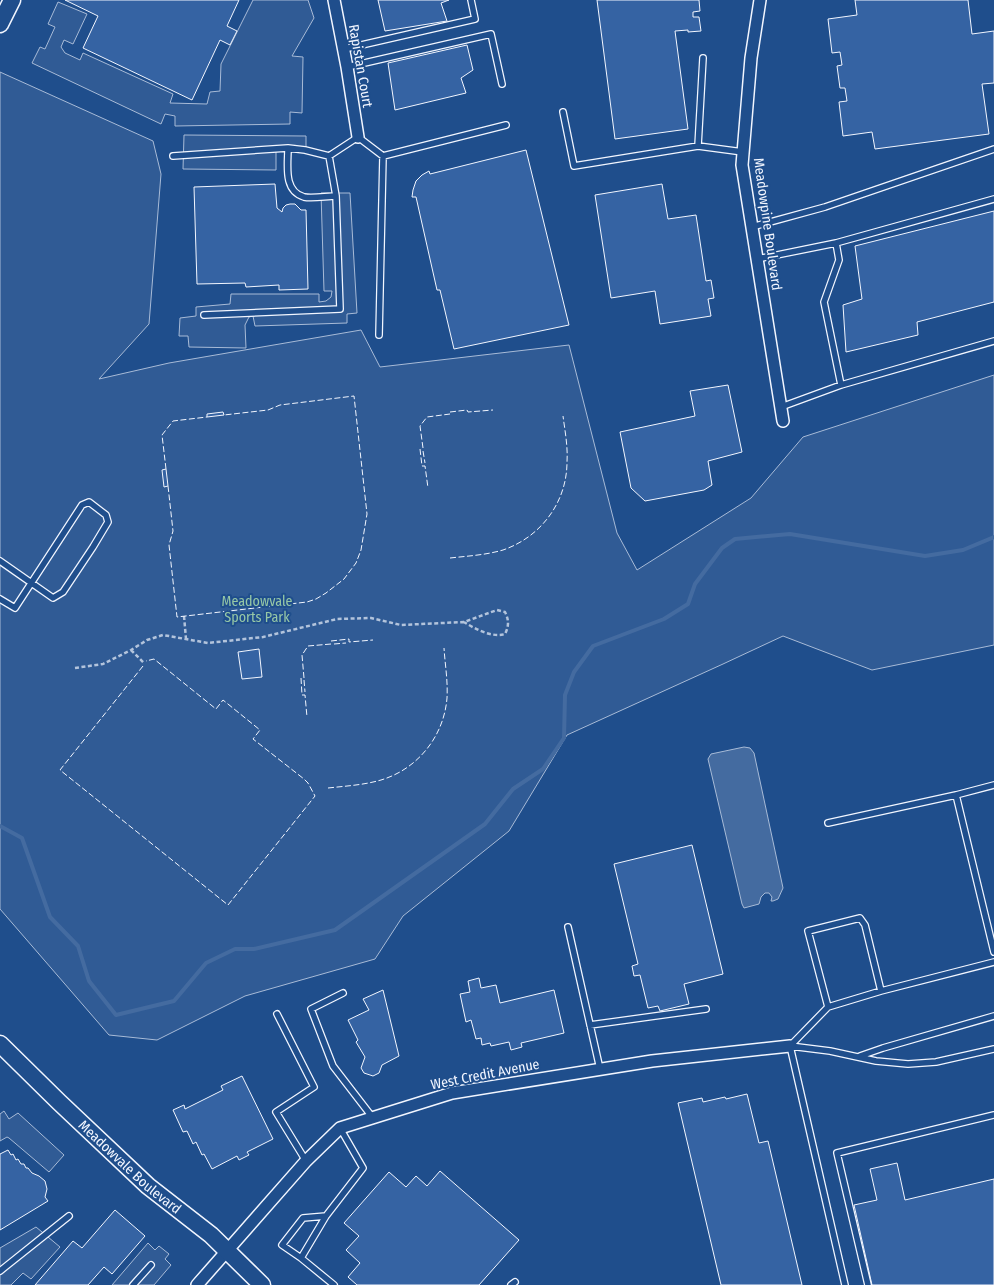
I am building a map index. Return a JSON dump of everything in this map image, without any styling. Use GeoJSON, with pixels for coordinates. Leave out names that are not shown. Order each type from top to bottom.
{"type":"FeatureCollection","features":[{"type":"Feature","properties":{"kind":"main road"},"geometry":{"type":"LineString","coordinates":[[0,24],[12,0]]}},
{"type":"Feature","properties":{"kind":"main road","name":"Meadowvale Boulevard"},"geometry":{"type":"LineString","coordinates":[[0,1044],[148,1186],[211,1235],[262,1285]]}},
{"type":"Feature","properties":{"kind":"street","name":"Rapistan Court"},"geometry":{"type":"LineString","coordinates":[[334,0],[358,137]]}},
{"type":"Feature","properties":{"kind":"street","name":"Meadowpine Boulevard"},"geometry":{"type":"LineString","coordinates":[[760,0],[751,58],[742,165],[783,421]]}},
{"type":"Feature","properties":{"kind":"street","name":"West Credit Avenue"},"geometry":{"type":"LineString","coordinates":[[197,1285],[306,1161],[340,1128],[452,1093],[652,1061],[790,1046]]}},
{"type":"Feature","properties":{"kind":"lane"},"geometry":{"type":"LineString","coordinates":[[344,49],[475,19],[471,0]]}},
{"type":"Feature","properties":{"kind":"lane"},"geometry":{"type":"LineString","coordinates":[[347,67],[491,34],[502,84]]}},
{"type":"Feature","properties":{"kind":"lane"},"geometry":{"type":"LineString","coordinates":[[698,146],[703,58]]}},
{"type":"Feature","properties":{"kind":"lane"},"geometry":{"type":"LineString","coordinates":[[563,112],[574,166],[698,146],[744,152]]}},
{"type":"Feature","properties":{"kind":"lane"},"geometry":{"type":"LineString","coordinates":[[383,156],[506,125]]}},
{"type":"Feature","properties":{"kind":"lane"},"geometry":{"type":"LineString","coordinates":[[173,156],[288,148],[329,156],[358,137],[383,156]]}},
{"type":"Feature","properties":{"kind":"lane"},"geometry":{"type":"LineString","coordinates":[[288,148],[288,181],[294,192],[304,197],[336,196]]}},
{"type":"Feature","properties":{"kind":"lane"},"geometry":{"type":"LineString","coordinates":[[752,227],[825,207],[994,149]]}},
{"type":"Feature","properties":{"kind":"lane"},"geometry":{"type":"LineString","coordinates":[[204,315],[340,309],[336,196],[329,156]]}},
{"type":"Feature","properties":{"kind":"lane"},"geometry":{"type":"LineString","coordinates":[[379,335],[383,156]]}},
{"type":"Feature","properties":{"kind":"lane"},"geometry":{"type":"LineString","coordinates":[[757,259],[836,243],[994,199]]}},
{"type":"Feature","properties":{"kind":"lane"},"geometry":{"type":"LineString","coordinates":[[836,243],[839,260],[824,302],[841,385]]}},
{"type":"Feature","properties":{"kind":"lane"},"geometry":{"type":"LineString","coordinates":[[781,407],[841,385],[994,341]]}},
{"type":"Feature","properties":{"kind":"lane"},"geometry":{"type":"LineString","coordinates":[[0,561],[31,583],[53,598],[63,592],[93,547],[108,522],[106,515],[89,502],[82,505],[31,583],[15,608],[0,599]]}},
{"type":"Feature","properties":{"kind":"lane"},"geometry":{"type":"LineString","coordinates":[[828,823],[956,795],[994,784]]}},
{"type":"Feature","properties":{"kind":"lane"},"geometry":{"type":"LineString","coordinates":[[956,795],[994,952]]}},
{"type":"Feature","properties":{"kind":"lane"},"geometry":{"type":"LineString","coordinates":[[828,1007],[808,931],[860,918],[865,924],[881,991]]}},
{"type":"Feature","properties":{"kind":"lane"},"geometry":{"type":"LineString","coordinates":[[568,927],[600,1069]]}},
{"type":"Feature","properties":{"kind":"lane"},"geometry":{"type":"LineString","coordinates":[[790,1046],[828,1007],[881,991],[994,962]]}},
{"type":"Feature","properties":{"kind":"lane"},"geometry":{"type":"LineString","coordinates":[[343,993],[311,1009],[333,1066],[374,1118]]}},
{"type":"Feature","properties":{"kind":"lane"},"geometry":{"type":"LineString","coordinates":[[590,1025],[706,1009]]}},
{"type":"Feature","properties":{"kind":"lane"},"geometry":{"type":"LineString","coordinates":[[277,1014],[314,1087],[276,1112],[306,1161]]}},
{"type":"Feature","properties":{"kind":"lane"},"geometry":{"type":"LineString","coordinates":[[858,1057],[994,1016]]}},
{"type":"Feature","properties":{"kind":"lane"},"geometry":{"type":"LineString","coordinates":[[790,1046],[830,1051],[876,1061],[908,1064],[936,1062],[994,1049]]}},
{"type":"Feature","properties":{"kind":"lane"},"geometry":{"type":"LineString","coordinates":[[790,1046],[845,1285]]}},
{"type":"Feature","properties":{"kind":"lane"},"geometry":{"type":"LineString","coordinates":[[868,1285],[837,1153],[994,1115]]}},
{"type":"Feature","properties":{"kind":"lane"},"geometry":{"type":"LineString","coordinates":[[301,1258],[326,1216],[363,1168],[340,1128]]}},
{"type":"Feature","properties":{"kind":"lane"},"geometry":{"type":"LineString","coordinates":[[0,1271],[69,1216]]}},
{"type":"Feature","properties":{"kind":"lane"},"geometry":{"type":"LineString","coordinates":[[326,1216],[303,1218],[282,1245],[334,1285]]}},
{"type":"Feature","properties":{"kind":"lane"},"geometry":{"type":"LineString","coordinates":[[133,1285],[151,1265]]}},
{"type":"Feature","properties":{"kind":"path"},"geometry":{"type":"LineString","coordinates":[[75,668],[102,664],[148,640],[162,635],[208,643],[263,638],[337,619],[371,618],[401,625],[464,622],[497,610],[505,612],[508,618],[508,627],[504,634],[498,636],[474,628],[464,622]]}},
{"type":"Feature","properties":{"kind":"path"},"geometry":{"type":"LineString","coordinates":[[184,616],[186,639]]}},
{"type":"Feature","properties":{"kind":"path"},"geometry":{"type":"LineString","coordinates":[[132,650],[144,663]]}},
{"type":"Feature","properties":{"kind":"shaded area"},"geometry":{"type":"Polygon","coordinates":[[[253,0],[308,0],[314,18],[292,56],[303,57],[302,113],[290,112],[290,124],[175,126],[175,116],[165,114],[161,124],[32,63],[40,47],[45,49],[55,27],[48,24],[58,2],[87,14],[73,44],[64,40],[61,47],[65,53],[80,60],[83,53],[173,94],[170,103],[207,104],[210,92],[220,91],[221,64],[253,0]]]}},
{"type":"Feature","properties":{"kind":"shaded area","name":"Meadowvale Sports Park"},"geometry":{"type":"Polygon","coordinates":[[[0,72],[153,141],[161,174],[149,324],[99,379],[169,363],[361,330],[380,367],[569,345],[617,533],[637,570],[751,498],[803,437],[994,375],[994,645],[872,670],[783,636],[567,735],[509,831],[403,916],[375,959],[245,996],[157,1040],[109,1035],[0,909],[0,72]]]}},
{"type":"Feature","properties":{"kind":"shaded area"},"geometry":{"type":"Polygon","coordinates":[[[184,135],[306,136],[306,148],[276,147],[276,170],[183,169],[184,135]]]}},
{"type":"Feature","properties":{"kind":"shaded area"},"geometry":{"type":"Polygon","coordinates":[[[321,193],[350,193],[357,313],[347,314],[347,323],[255,326],[253,316],[249,317],[245,325],[246,348],[189,347],[188,336],[179,336],[180,318],[196,316],[196,307],[230,304],[231,294],[319,294],[319,302],[326,301],[331,297],[332,291],[324,291],[321,193]]]}},
{"type":"Feature","properties":{"kind":"shaded area"},"geometry":{"type":"Polygon","coordinates":[[[744,747],[750,748],[754,753],[783,888],[778,899],[771,901],[772,897],[769,893],[765,893],[761,897],[759,904],[744,908],[708,759],[711,754],[744,747]]]}},
{"type":"Feature","properties":{"kind":"shaded area"},"geometry":{"type":"Polygon","coordinates":[[[4,1111],[9,1119],[18,1113],[64,1155],[49,1172],[9,1138],[7,1137],[0,1141],[0,1114],[4,1111]]]}},
{"type":"Feature","properties":{"kind":"shaded area"},"geometry":{"type":"Polygon","coordinates":[[[36,1227],[60,1247],[31,1279],[23,1273],[11,1285],[0,1285],[0,1248],[36,1227]]]}},
{"type":"Feature","properties":{"kind":"shaded area"},"geometry":{"type":"Polygon","coordinates":[[[148,1243],[155,1250],[159,1246],[169,1254],[165,1259],[171,1265],[154,1285],[112,1285],[148,1243]]]}},
{"type":"Feature","properties":{"kind":"building"},"geometry":{"type":"Polygon","coordinates":[[[65,0],[239,0],[227,26],[237,31],[230,45],[220,40],[192,100],[83,48],[98,16],[65,0]]]}},
{"type":"Feature","properties":{"kind":"building"},"geometry":{"type":"Polygon","coordinates":[[[378,0],[449,0],[441,3],[447,21],[385,31],[378,0]]]}},
{"type":"Feature","properties":{"kind":"building"},"geometry":{"type":"Polygon","coordinates":[[[597,0],[699,0],[700,11],[693,12],[693,17],[699,17],[701,31],[675,31],[688,129],[615,139],[597,0]]]}},
{"type":"Feature","properties":{"kind":"building"},"geometry":{"type":"Polygon","coordinates":[[[855,0],[968,0],[972,34],[994,31],[994,83],[982,84],[989,134],[875,149],[872,132],[843,136],[839,102],[847,101],[845,88],[840,88],[837,66],[842,65],[840,52],[832,53],[828,19],[857,15],[855,0]]]}},
{"type":"Feature","properties":{"kind":"building"},"geometry":{"type":"Polygon","coordinates":[[[467,45],[473,70],[461,78],[466,93],[395,110],[388,63],[467,45]]]}},
{"type":"Feature","properties":{"kind":"building"},"geometry":{"type":"Polygon","coordinates":[[[526,150],[569,325],[454,349],[440,290],[437,290],[416,197],[412,197],[416,181],[429,171],[430,174],[526,150]]]}},
{"type":"Feature","properties":{"kind":"building"},"geometry":{"type":"Polygon","coordinates":[[[275,184],[277,208],[282,212],[286,205],[295,204],[301,210],[306,210],[308,289],[279,290],[279,285],[246,287],[245,283],[197,284],[194,187],[275,184]]]}},
{"type":"Feature","properties":{"kind":"building"},"geometry":{"type":"Polygon","coordinates":[[[662,184],[668,219],[696,215],[706,281],[711,280],[714,298],[708,299],[711,316],[660,324],[655,291],[611,298],[595,195],[662,184]]]}},
{"type":"Feature","properties":{"kind":"building"},"geometry":{"type":"Polygon","coordinates":[[[994,211],[994,302],[917,322],[918,335],[846,352],[843,305],[862,299],[855,246],[994,211]]]}},
{"type":"Feature","properties":{"kind":"building"},"geometry":{"type":"Polygon","coordinates":[[[728,385],[742,452],[708,461],[712,485],[704,490],[645,501],[631,488],[620,432],[695,416],[690,391],[728,385]]]}},
{"type":"Feature","properties":{"kind":"building"},"geometry":{"type":"Polygon","coordinates":[[[223,412],[224,415],[207,417],[207,414],[223,412]]]}},
{"type":"Feature","properties":{"kind":"building"},"geometry":{"type":"Polygon","coordinates":[[[166,469],[168,486],[164,487],[162,470],[166,469]]]}},
{"type":"Feature","properties":{"kind":"building"},"geometry":{"type":"Polygon","coordinates":[[[259,649],[262,677],[242,679],[238,652],[259,649]]]}},
{"type":"Feature","properties":{"kind":"building"},"geometry":{"type":"Polygon","coordinates":[[[692,845],[723,974],[684,984],[689,1004],[660,1011],[658,1006],[648,1008],[640,975],[634,976],[632,966],[638,964],[614,864],[692,845]]]}},
{"type":"Feature","properties":{"kind":"building"},"geometry":{"type":"Polygon","coordinates":[[[479,978],[481,988],[496,985],[500,1003],[554,990],[564,1033],[521,1043],[522,1047],[511,1050],[509,1042],[491,1046],[490,1043],[482,1045],[481,1038],[476,1039],[471,1020],[466,1022],[460,994],[470,992],[468,981],[479,978]]]}},
{"type":"Feature","properties":{"kind":"building"},"geometry":{"type":"Polygon","coordinates":[[[383,990],[399,1056],[382,1065],[379,1073],[373,1076],[364,1073],[361,1068],[365,1057],[356,1042],[358,1040],[348,1020],[369,1010],[363,999],[383,990]]]}},
{"type":"Feature","properties":{"kind":"building"},"geometry":{"type":"Polygon","coordinates":[[[242,1076],[273,1139],[247,1152],[249,1155],[239,1160],[237,1156],[212,1169],[196,1142],[193,1144],[187,1131],[183,1132],[173,1110],[184,1105],[185,1109],[223,1090],[221,1086],[242,1076]]]}},
{"type":"Feature","properties":{"kind":"building"},"geometry":{"type":"Polygon","coordinates":[[[747,1094],[759,1143],[768,1141],[802,1285],[721,1285],[678,1103],[702,1098],[703,1102],[725,1097],[726,1099],[747,1094]]]}},
{"type":"Feature","properties":{"kind":"building"},"geometry":{"type":"Polygon","coordinates":[[[8,1150],[16,1160],[18,1159],[32,1173],[45,1181],[47,1189],[45,1197],[48,1201],[0,1230],[0,1154],[8,1150]]]}},
{"type":"Feature","properties":{"kind":"building"},"geometry":{"type":"Polygon","coordinates":[[[897,1163],[905,1200],[994,1179],[994,1285],[872,1285],[854,1205],[877,1200],[870,1169],[897,1163]]]}},
{"type":"Feature","properties":{"kind":"building"},"geometry":{"type":"Polygon","coordinates":[[[440,1171],[519,1240],[479,1285],[357,1285],[348,1277],[360,1263],[346,1250],[359,1236],[344,1223],[389,1172],[406,1187],[416,1176],[427,1186],[440,1171]]]}},
{"type":"Feature","properties":{"kind":"building"},"geometry":{"type":"Polygon","coordinates":[[[115,1210],[145,1236],[112,1274],[104,1267],[88,1285],[35,1285],[73,1241],[82,1248],[115,1210]]]}},
{"type":"Feature","properties":{"kind":"waterway"},"geometry":{"type":"LineString","coordinates":[[0,826],[22,838],[50,917],[78,946],[89,981],[116,1015],[174,1001],[206,963],[235,949],[254,949],[335,930],[485,824],[513,789],[543,769],[564,738],[565,695],[574,672],[593,646],[664,619],[688,604],[695,584],[722,548],[735,539],[790,534],[925,556],[963,550],[994,537]]}},
{"type":"Feature","properties":{"kind":"fence"},"geometry":{"type":"LineString","coordinates":[[168,486],[173,531],[169,545],[177,617],[307,602],[326,593],[344,579],[356,563],[361,550],[367,514],[354,396],[280,405],[268,410],[224,415]]}},
{"type":"Feature","properties":{"kind":"fence"},"geometry":{"type":"LineString","coordinates":[[450,412],[493,410]]}},
{"type":"Feature","properties":{"kind":"fence"},"geometry":{"type":"LineString","coordinates":[[423,448],[420,426],[427,417],[450,414]]}},
{"type":"Feature","properties":{"kind":"fence"},"geometry":{"type":"LineString","coordinates":[[450,558],[503,550],[529,536],[549,516],[557,504],[566,477],[567,451],[563,416]]}},
{"type":"Feature","properties":{"kind":"fence"},"geometry":{"type":"LineString","coordinates":[[166,469],[162,435],[173,421],[207,417]]}},
{"type":"Feature","properties":{"kind":"fence"},"geometry":{"type":"LineString","coordinates":[[420,449],[428,488]]}},
{"type":"Feature","properties":{"kind":"fence"},"geometry":{"type":"LineString","coordinates":[[423,451],[425,463]]}},
{"type":"Feature","properties":{"kind":"fence"},"geometry":{"type":"LineString","coordinates":[[331,641],[349,639],[349,642],[373,640]]}},
{"type":"Feature","properties":{"kind":"fence"},"geometry":{"type":"LineString","coordinates":[[334,644],[346,643]]}},
{"type":"Feature","properties":{"kind":"fence"},"geometry":{"type":"LineString","coordinates":[[304,678],[302,655],[308,646],[331,644]]}},
{"type":"Feature","properties":{"kind":"fence"},"geometry":{"type":"LineString","coordinates":[[328,788],[368,783],[394,775],[406,768],[427,749],[435,738],[445,712],[447,679],[444,648]]}},
{"type":"Feature","properties":{"kind":"fence"},"geometry":{"type":"LineString","coordinates":[[143,666],[60,770],[228,905],[315,796],[304,779],[253,739],[260,730],[223,700],[216,709],[154,659],[146,661]]}},
{"type":"Feature","properties":{"kind":"fence"},"geometry":{"type":"LineString","coordinates":[[301,678],[302,695],[305,695],[307,717]]}},
{"type":"Feature","properties":{"kind":"fence"},"geometry":{"type":"LineString","coordinates":[[304,680],[305,692]]}}]}
